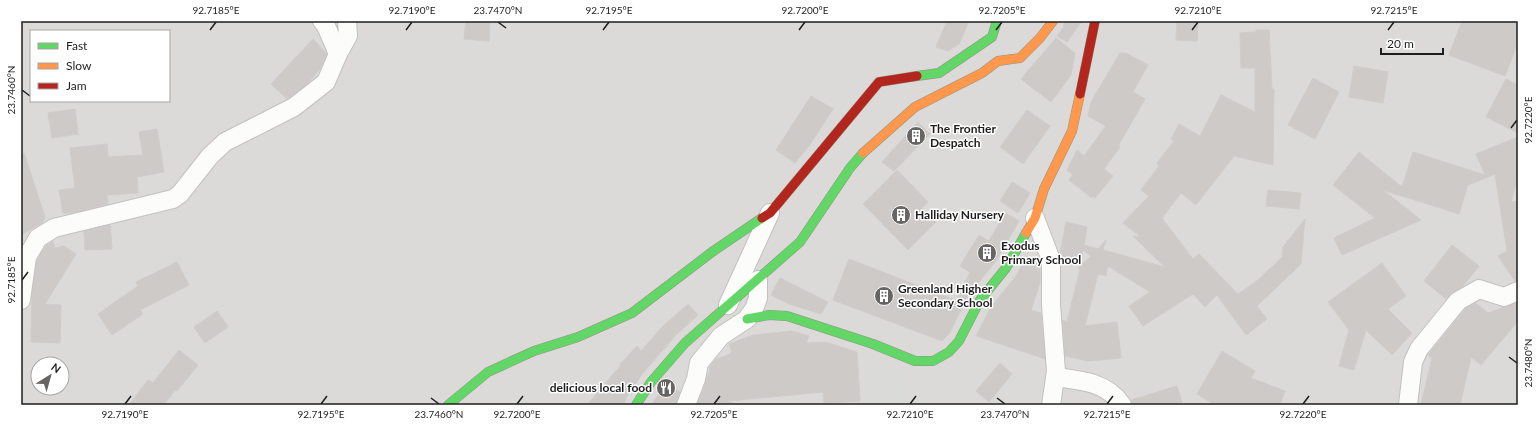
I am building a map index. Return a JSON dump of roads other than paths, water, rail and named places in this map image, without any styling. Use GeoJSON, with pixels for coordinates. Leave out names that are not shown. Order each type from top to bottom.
{"type":"FeatureCollection","features":[{"type":"Feature","properties":{"kind":"street"},"geometry":{"type":"LineString","coordinates":[[322,21],[326,26],[338,54]]}},
{"type":"Feature","properties":{"kind":"street"},"geometry":{"type":"LineString","coordinates":[[21,300],[28,257],[38,238],[54,228],[173,199],[180,194],[210,156],[225,142],[294,107],[326,82],[338,54],[348,36],[347,21]]}},
{"type":"Feature","properties":{"kind":"street"},"geometry":{"type":"LineString","coordinates":[[727,305],[770,213],[879,82],[939,73],[992,37],[998,21]]}},
{"type":"Feature","properties":{"kind":"street"},"geometry":{"type":"LineString","coordinates":[[636,405],[664,364],[685,343],[800,242],[850,168],[886,130],[915,107],[982,73],[998,61],[1020,58],[1040,38],[1053,21]]}},
{"type":"Feature","properties":{"kind":"street"},"geometry":{"type":"LineString","coordinates":[[747,319],[769,315],[786,316],[873,344],[914,361],[934,360],[949,352],[958,341],[980,300],[1006,268],[1035,218],[1044,189],[1072,131],[1096,21]]}},
{"type":"Feature","properties":{"kind":"street"},"geometry":{"type":"LineString","coordinates":[[448,405],[488,372],[534,351],[578,337],[632,313],[712,252],[770,213]]}},
{"type":"Feature","properties":{"kind":"street"},"geometry":{"type":"LineString","coordinates":[[1035,218],[1051,260],[1055,377],[1051,405]]}},
{"type":"Feature","properties":{"kind":"street"},"geometry":{"type":"LineString","coordinates":[[686,405],[696,379],[699,363],[721,336],[747,319],[754,309],[758,298],[758,280]]}},
{"type":"Feature","properties":{"kind":"street"},"geometry":{"type":"LineString","coordinates":[[1408,405],[1412,362],[1419,349],[1458,301],[1479,289],[1504,297],[1518,292]]}},
{"type":"Feature","properties":{"kind":"street"},"geometry":{"type":"LineString","coordinates":[[1055,377],[1094,384],[1104,388],[1117,398],[1122,405]]}},
{"type":"Feature","properties":{"kind":"place","name":"The Frontier Despatch"},"geometry":{"type":"Point","coordinates":[916,136]}},
{"type":"Feature","properties":{"kind":"place","name":"Halliday Nursery"},"geometry":{"type":"Point","coordinates":[901,215]}},
{"type":"Feature","properties":{"kind":"place","name":"Exodus Primary School"},"geometry":{"type":"Point","coordinates":[987,253]}},
{"type":"Feature","properties":{"kind":"place","name":"Greenland Higher Secondary School"},"geometry":{"type":"Point","coordinates":[884,296]}},
{"type":"Feature","properties":{"kind":"place","name":"delicious local food"},"geometry":{"type":"Point","coordinates":[666,388]}}]}
